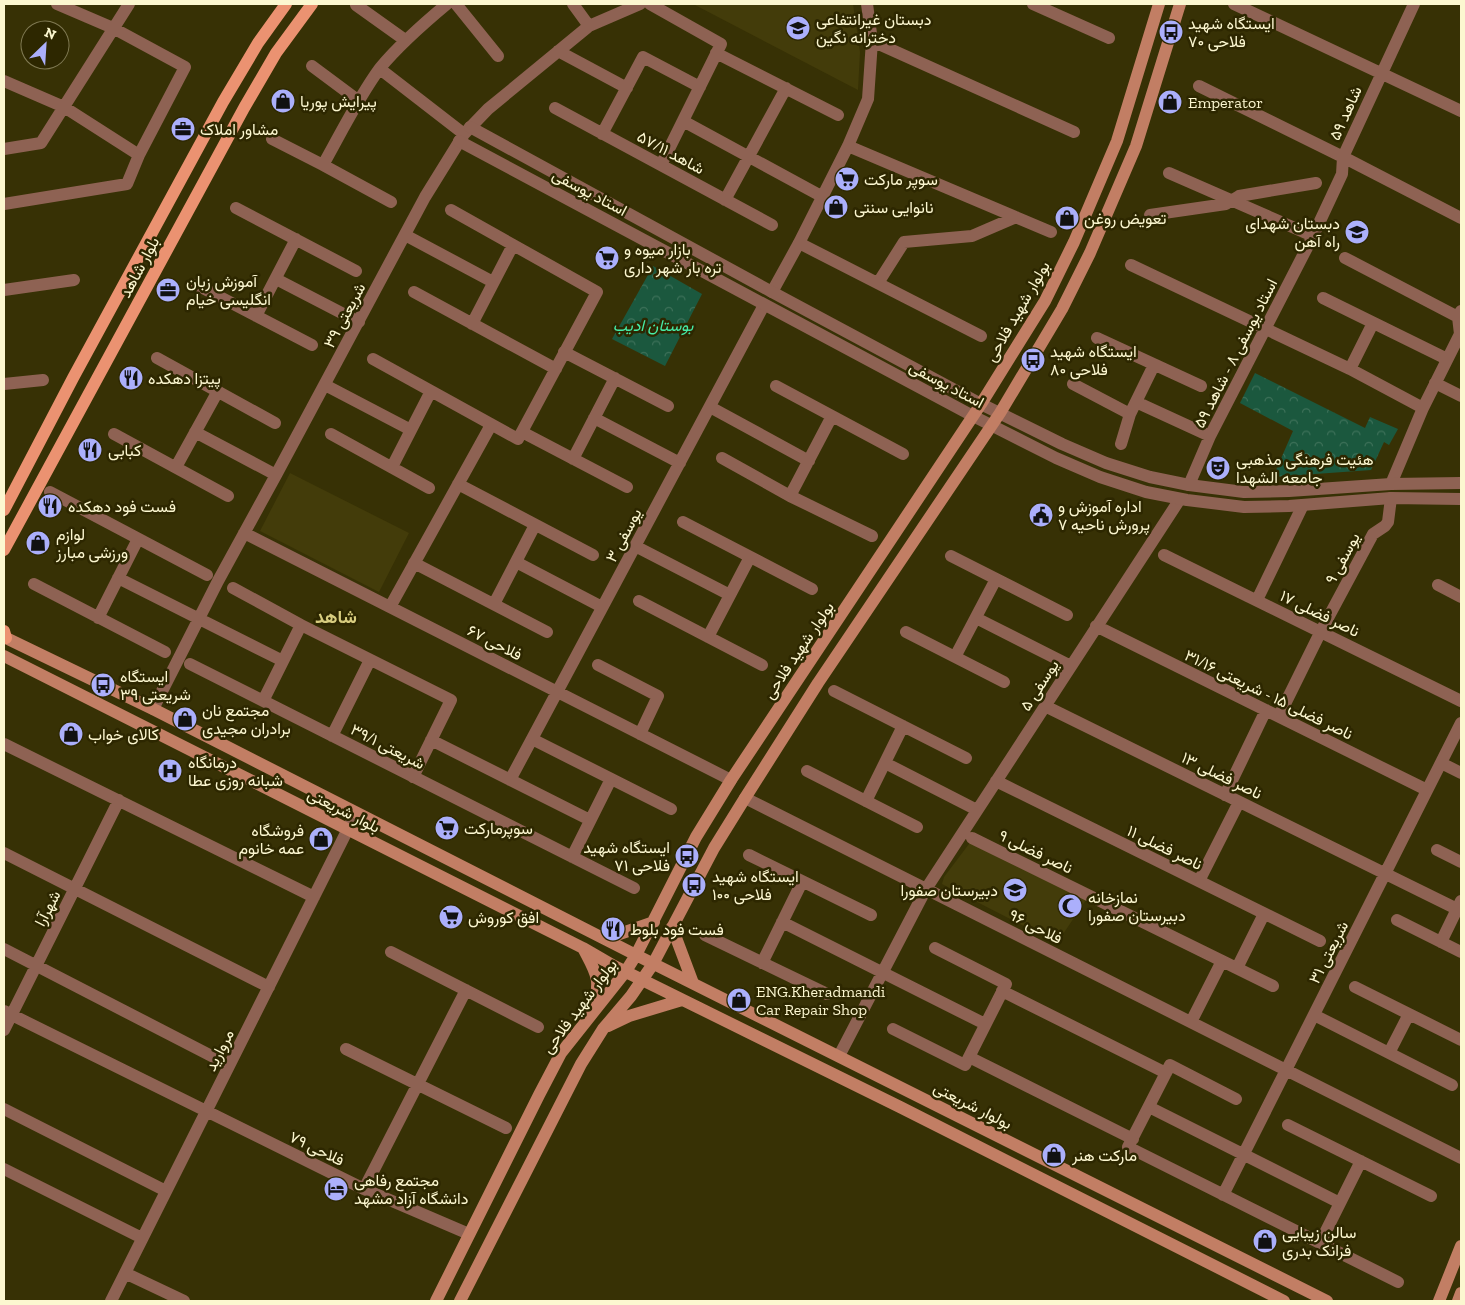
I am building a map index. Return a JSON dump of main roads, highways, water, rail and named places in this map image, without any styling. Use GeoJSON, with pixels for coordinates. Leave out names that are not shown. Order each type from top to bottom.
{"type":"FeatureCollection","features":[{"type":"Feature","properties":{"kind":"main road","name":"بلوار شاهد"},"geometry":{"type":"LineString","coordinates":[[4,510],[73,378],[224,102],[258,43],[286,4]]}},
{"type":"Feature","properties":{"kind":"main road","name":"بلوار شاهد"},"geometry":{"type":"LineString","coordinates":[[4,550],[244,108],[276,54],[312,4]]}},
{"type":"Feature","properties":{"kind":"main road","name":"بولوار شهید فلاحی"},"geometry":{"type":"LineString","coordinates":[[436,1301],[561,1053],[626,971],[654,922],[696,837],[731,780],[982,404],[1045,301],[1117,141],[1159,4]]}},
{"type":"Feature","properties":{"kind":"main road","name":"بولوار شهید فلاحی"},"geometry":{"type":"LineString","coordinates":[[460,1301],[581,1064],[603,1029],[643,980],[714,848],[745,798],[818,683],[992,426],[1062,309],[1090,253],[1136,146],[1180,4]]}},
{"type":"Feature","properties":{"kind":"main road","name":"بلوار شریعتی"},"geometry":{"type":"LineString","coordinates":[[5,635],[604,939]]}},
{"type":"Feature","properties":{"kind":"main road","name":"بلوار شریعتی"},"geometry":{"type":"LineString","coordinates":[[4,656],[643,980]]}},
{"type":"Feature","properties":{"kind":"main road"},"geometry":{"type":"LineString","coordinates":[[604,939],[654,922]]}},
{"type":"Feature","properties":{"kind":"main road"},"geometry":{"type":"LineString","coordinates":[[672,927],[693,984]]}},
{"type":"Feature","properties":{"kind":"main road","name":"بولوار شریعتی"},"geometry":{"type":"LineString","coordinates":[[604,939],[1327,1301]]}},
{"type":"Feature","properties":{"kind":"main road"},"geometry":{"type":"LineString","coordinates":[[583,948],[597,974],[598,993],[585,1021]]}},
{"type":"Feature","properties":{"kind":"main road"},"geometry":{"type":"LineString","coordinates":[[643,980],[900,1107],[1284,1301]]}},
{"type":"Feature","properties":{"kind":"main road"},"geometry":{"type":"LineString","coordinates":[[603,1029],[629,1016],[682,1000]]}},
{"type":"Feature","properties":{"kind":"main road"},"geometry":{"type":"LineString","coordinates":[[539,1095],[559,1106]]}},
{"type":"Feature","properties":{"kind":"main road"},"geometry":{"type":"LineString","coordinates":[[1440,1301],[1461,1246]]}},
{"type":"Feature","properties":{"kind":"main road"},"geometry":{"type":"LineString","coordinates":[[1458,1301],[1461,1293]]}},
{"type":"Feature","properties":{"kind":"place","name":"دبستان غیرانتفاعی دخترانه نگین"},"geometry":{"type":"Point","coordinates":[798,28]}},
{"type":"Feature","properties":{"kind":"place","name":"ایستگاه شهید فلاحی ۷۰"},"geometry":{"type":"Point","coordinates":[1171,32]}},
{"type":"Feature","properties":{"kind":"place","name":"پیرایش پوریا"},"geometry":{"type":"Point","coordinates":[283,101]}},
{"type":"Feature","properties":{"kind":"place","name":"Emperator"},"geometry":{"type":"Point","coordinates":[1170,102]}},
{"type":"Feature","properties":{"kind":"place","name":"مشاور املاک"},"geometry":{"type":"Point","coordinates":[183,129]}},
{"type":"Feature","properties":{"kind":"place","name":"سوپر مارکت"},"geometry":{"type":"Point","coordinates":[847,179]}},
{"type":"Feature","properties":{"kind":"place","name":"نانوایی سنتی"},"geometry":{"type":"Point","coordinates":[836,207]}},
{"type":"Feature","properties":{"kind":"place","name":"تعویض روغن"},"geometry":{"type":"Point","coordinates":[1067,218]}},
{"type":"Feature","properties":{"kind":"place","name":"دبستان شهدای راه آهن"},"geometry":{"type":"Point","coordinates":[1357,232]}},
{"type":"Feature","properties":{"kind":"place","name":"بازار میوه و تره بار شهر داری"},"geometry":{"type":"Point","coordinates":[607,258]}},
{"type":"Feature","properties":{"kind":"place","name":"آموزش زبان انگلیسی خیام"},"geometry":{"type":"Point","coordinates":[168,290]}},
{"type":"Feature","properties":{"kind":"place","name":"ایستگاه شهید فلاحی ۸۰"},"geometry":{"type":"Point","coordinates":[1033,360]}},
{"type":"Feature","properties":{"kind":"place","name":"پیتزا دهکده"},"geometry":{"type":"Point","coordinates":[131,378]}},
{"type":"Feature","properties":{"kind":"place","name":"کبابی"},"geometry":{"type":"Point","coordinates":[90,450]}},
{"type":"Feature","properties":{"kind":"place","name":"هئیت فرهنگی مذهبی جامعه الشهدا"},"geometry":{"type":"Point","coordinates":[1218,468]}},
{"type":"Feature","properties":{"kind":"place","name":"فست فود دهکده"},"geometry":{"type":"Point","coordinates":[50,506]}},
{"type":"Feature","properties":{"kind":"place","name":"اداره آموزش و پرورش ناحیه ۷"},"geometry":{"type":"Point","coordinates":[1041,515]}},
{"type":"Feature","properties":{"kind":"place","name":"لوازم ورزشی مبارز"},"geometry":{"type":"Point","coordinates":[38,543]}},
{"type":"Feature","properties":{"kind":"place","name":"ایستگاه شریعتی ۳۹"},"geometry":{"type":"Point","coordinates":[103,685]}},
{"type":"Feature","properties":{"kind":"place","name":"مجتمع نان برادران مجیدی"},"geometry":{"type":"Point","coordinates":[185,719]}},
{"type":"Feature","properties":{"kind":"place","name":"کالای خواب"},"geometry":{"type":"Point","coordinates":[71,734]}},
{"type":"Feature","properties":{"kind":"place","name":"درمانگاه شبانه روزی عطا"},"geometry":{"type":"Point","coordinates":[170,771]}},
{"type":"Feature","properties":{"kind":"place","name":"سوپرمارکت"},"geometry":{"type":"Point","coordinates":[447,828]}},
{"type":"Feature","properties":{"kind":"place","name":"فروشگاه عمه خانوم"},"geometry":{"type":"Point","coordinates":[321,839]}},
{"type":"Feature","properties":{"kind":"place","name":"ایستگاه شهید فلاحی ۷۱"},"geometry":{"type":"Point","coordinates":[687,856]}},
{"type":"Feature","properties":{"kind":"place","name":"ایستگاه شهید فلاحی ۱۰۰"},"geometry":{"type":"Point","coordinates":[694,885]}},
{"type":"Feature","properties":{"kind":"place","name":"دبیرستان صفورا"},"geometry":{"type":"Point","coordinates":[1015,890]}},
{"type":"Feature","properties":{"kind":"place","name":"نمازخانه دبیرستان صفورا"},"geometry":{"type":"Point","coordinates":[1070,906]}},
{"type":"Feature","properties":{"kind":"place","name":"افق کوروش"},"geometry":{"type":"Point","coordinates":[451,917]}},
{"type":"Feature","properties":{"kind":"place","name":"فست فود بلوط"},"geometry":{"type":"Point","coordinates":[613,929]}},
{"type":"Feature","properties":{"kind":"place","name":"ENG.Kheradmandi Car Repair Shop"},"geometry":{"type":"Point","coordinates":[739,1000]}},
{"type":"Feature","properties":{"kind":"place","name":"مارکت هنر"},"geometry":{"type":"Point","coordinates":[1054,1155]}},
{"type":"Feature","properties":{"kind":"place","name":"مجتمع رفاهی دانشگاه آزاد مشهد"},"geometry":{"type":"Point","coordinates":[336,1189]}},
{"type":"Feature","properties":{"kind":"place","name":"سالن زیبایی فرانک بدری"},"geometry":{"type":"Point","coordinates":[1265,1241]}},
{"type":"Feature","properties":{"kind":"district","name":"شاهد"},"geometry":{"type":"Point","coordinates":[336,617]}},
{"type":"Feature","properties":{"kind":"park label","name":"بوستان ادیب"},"geometry":{"type":"Point","coordinates":[653,325]}}]}
